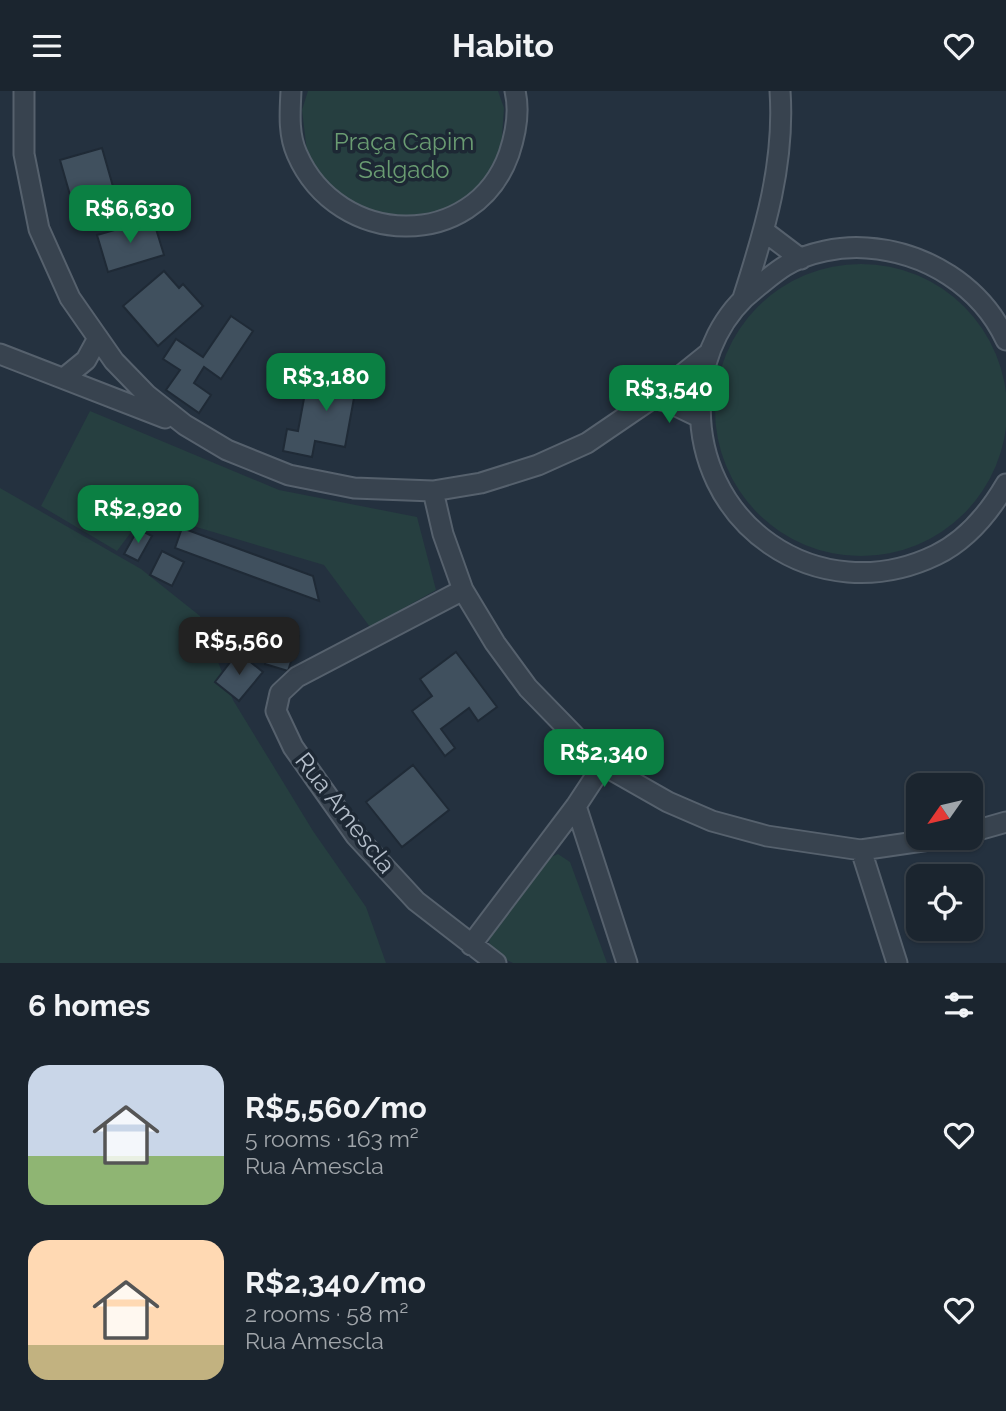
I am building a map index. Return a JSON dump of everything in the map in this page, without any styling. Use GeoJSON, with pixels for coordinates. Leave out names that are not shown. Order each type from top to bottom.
{"type":"FeatureCollection","features":[{"type":"Feature","properties":{"kind":"street"},"geometry":{"type":"LineString","coordinates":[[23,91],[24,154],[39,229],[70,299],[97,338],[114,361],[147,395],[185,425],[227,450],[289,475],[354,488],[433,491],[481,483],[538,465],[587,443],[653,398],[709,353]]}},
{"type":"Feature","properties":{"kind":"street"},"geometry":{"type":"LineString","coordinates":[[291,91],[289,121],[296,153],[312,181],[336,204],[364,220],[396,227],[429,224],[459,213],[485,193],[505,167],[515,136],[518,103],[515,91]]}},
{"type":"Feature","properties":{"kind":"street"},"geometry":{"type":"LineString","coordinates":[[743,298],[764,231],[778,166],[782,122],[780,91]]}},
{"type":"Feature","properties":{"kind":"street"},"geometry":{"type":"LineString","coordinates":[[764,231],[801,259]]}},
{"type":"Feature","properties":{"kind":"street"},"geometry":{"type":"LineString","coordinates":[[1006,340],[981,302],[957,279],[928,263],[898,252],[865,248],[832,250],[785,266],[743,298],[718,333],[709,353],[702,374],[699,417],[704,449],[715,481],[732,508],[754,532],[781,552],[811,565],[832,570],[876,572],[908,566],[938,554],[965,536],[1006,484]]}},
{"type":"Feature","properties":{"kind":"street"},"geometry":{"type":"LineString","coordinates":[[65,379],[86,360],[97,338]]}},
{"type":"Feature","properties":{"kind":"street"},"geometry":{"type":"LineString","coordinates":[[0,353],[185,425]]}},
{"type":"Feature","properties":{"kind":"street"},"geometry":{"type":"LineString","coordinates":[[653,398],[699,417]]}},
{"type":"Feature","properties":{"kind":"street"},"geometry":{"type":"LineString","coordinates":[[433,491],[443,534],[463,590],[495,643],[528,688],[603,765],[668,802],[712,821],[767,836],[861,850],[906,843]]}},
{"type":"Feature","properties":{"kind":"street","name":"Rua Amescla"},"geometry":{"type":"LineString","coordinates":[[463,590],[297,677],[280,693],[276,711],[293,747],[356,836],[416,901],[496,963]]}},
{"type":"Feature","properties":{"kind":"street"},"geometry":{"type":"LineString","coordinates":[[471,945],[576,807],[603,765]]}},
{"type":"Feature","properties":{"kind":"street"},"geometry":{"type":"LineString","coordinates":[[576,807],[627,963]]}},
{"type":"Feature","properties":{"kind":"street"},"geometry":{"type":"LineString","coordinates":[[984,829],[1006,823]]}},
{"type":"Feature","properties":{"kind":"street"},"geometry":{"type":"LineString","coordinates":[[861,850],[898,963]]}},
{"type":"Feature","properties":{"kind":"green space","name":"Praça Capim Salgado"},"geometry":{"type":"Polygon","coordinates":[[[308,91],[498,91],[504,108],[501,150],[480,187],[446,212],[405,222],[364,213],[329,189],[307,152],[302,110],[308,91]]]}},
{"type":"Feature","properties":{"kind":"green space"},"geometry":{"type":"Polygon","coordinates":[[[847,264],[875,264],[903,270],[930,281],[954,297],[974,317],[990,341],[1001,368],[1007,410],[1001,452],[990,479],[974,503],[954,523],[930,539],[903,550],[875,556],[847,556],[819,550],[792,539],[768,523],[748,503],[732,479],[721,452],[715,424],[715,396],[721,368],[732,341],[748,317],[768,297],[792,281],[819,270],[847,264]]]}},
{"type":"Feature","properties":{"kind":"green space"},"geometry":{"type":"Polygon","coordinates":[[[90,411],[279,490],[417,517],[436,590],[370,627],[324,565],[146,512],[117,551],[41,506],[90,411]]]}},
{"type":"Feature","properties":{"kind":"green space"},"geometry":{"type":"Polygon","coordinates":[[[0,488],[141,569],[200,616],[233,700],[313,831],[366,907],[386,963],[0,963],[0,488]]]}},
{"type":"Feature","properties":{"kind":"green space"},"geometry":{"type":"Polygon","coordinates":[[[558,854],[570,862],[607,963],[513,963],[490,952],[489,934],[547,859],[558,854]]]}},
{"type":"Feature","properties":{"kind":"building"},"geometry":{"type":"Polygon","coordinates":[[[102,148],[118,204],[76,216],[60,160],[102,148]]]}},
{"type":"Feature","properties":{"kind":"building"},"geometry":{"type":"Polygon","coordinates":[[[153,219],[164,255],[108,272],[97,235],[153,219]]]}},
{"type":"Feature","properties":{"kind":"building"},"geometry":{"type":"Polygon","coordinates":[[[164,271],[179,288],[183,284],[203,306],[158,346],[123,306],[164,271]]]}},
{"type":"Feature","properties":{"kind":"building"},"geometry":{"type":"Polygon","coordinates":[[[231,316],[253,331],[221,379],[204,367],[194,383],[211,395],[199,413],[166,390],[180,370],[163,359],[176,339],[203,357],[231,316]]]}},
{"type":"Feature","properties":{"kind":"building"},"geometry":{"type":"Polygon","coordinates":[[[340,356],[361,360],[345,447],[315,441],[312,457],[283,451],[287,429],[298,431],[305,393],[332,398],[340,356]]]}},
{"type":"Feature","properties":{"kind":"building"},"geometry":{"type":"Polygon","coordinates":[[[182,528],[313,576],[319,601],[175,548],[182,528]]]}},
{"type":"Feature","properties":{"kind":"building"},"geometry":{"type":"Polygon","coordinates":[[[138,529],[152,536],[138,561],[124,554],[138,529]]]}},
{"type":"Feature","properties":{"kind":"building"},"geometry":{"type":"Polygon","coordinates":[[[162,551],[184,562],[172,586],[150,575],[162,551]]]}},
{"type":"Feature","properties":{"kind":"building"},"geometry":{"type":"Polygon","coordinates":[[[276,629],[299,636],[288,671],[265,664],[276,629]]]}},
{"type":"Feature","properties":{"kind":"building"},"geometry":{"type":"Polygon","coordinates":[[[238,652],[263,672],[239,701],[215,682],[238,652]]]}},
{"type":"Feature","properties":{"kind":"building"},"geometry":{"type":"Polygon","coordinates":[[[456,652],[497,707],[478,721],[469,708],[441,729],[455,748],[445,756],[412,711],[432,696],[420,679],[456,652]]]}},
{"type":"Feature","properties":{"kind":"building"},"geometry":{"type":"Polygon","coordinates":[[[413,765],[449,810],[402,847],[366,802],[413,765]]]}}]}
